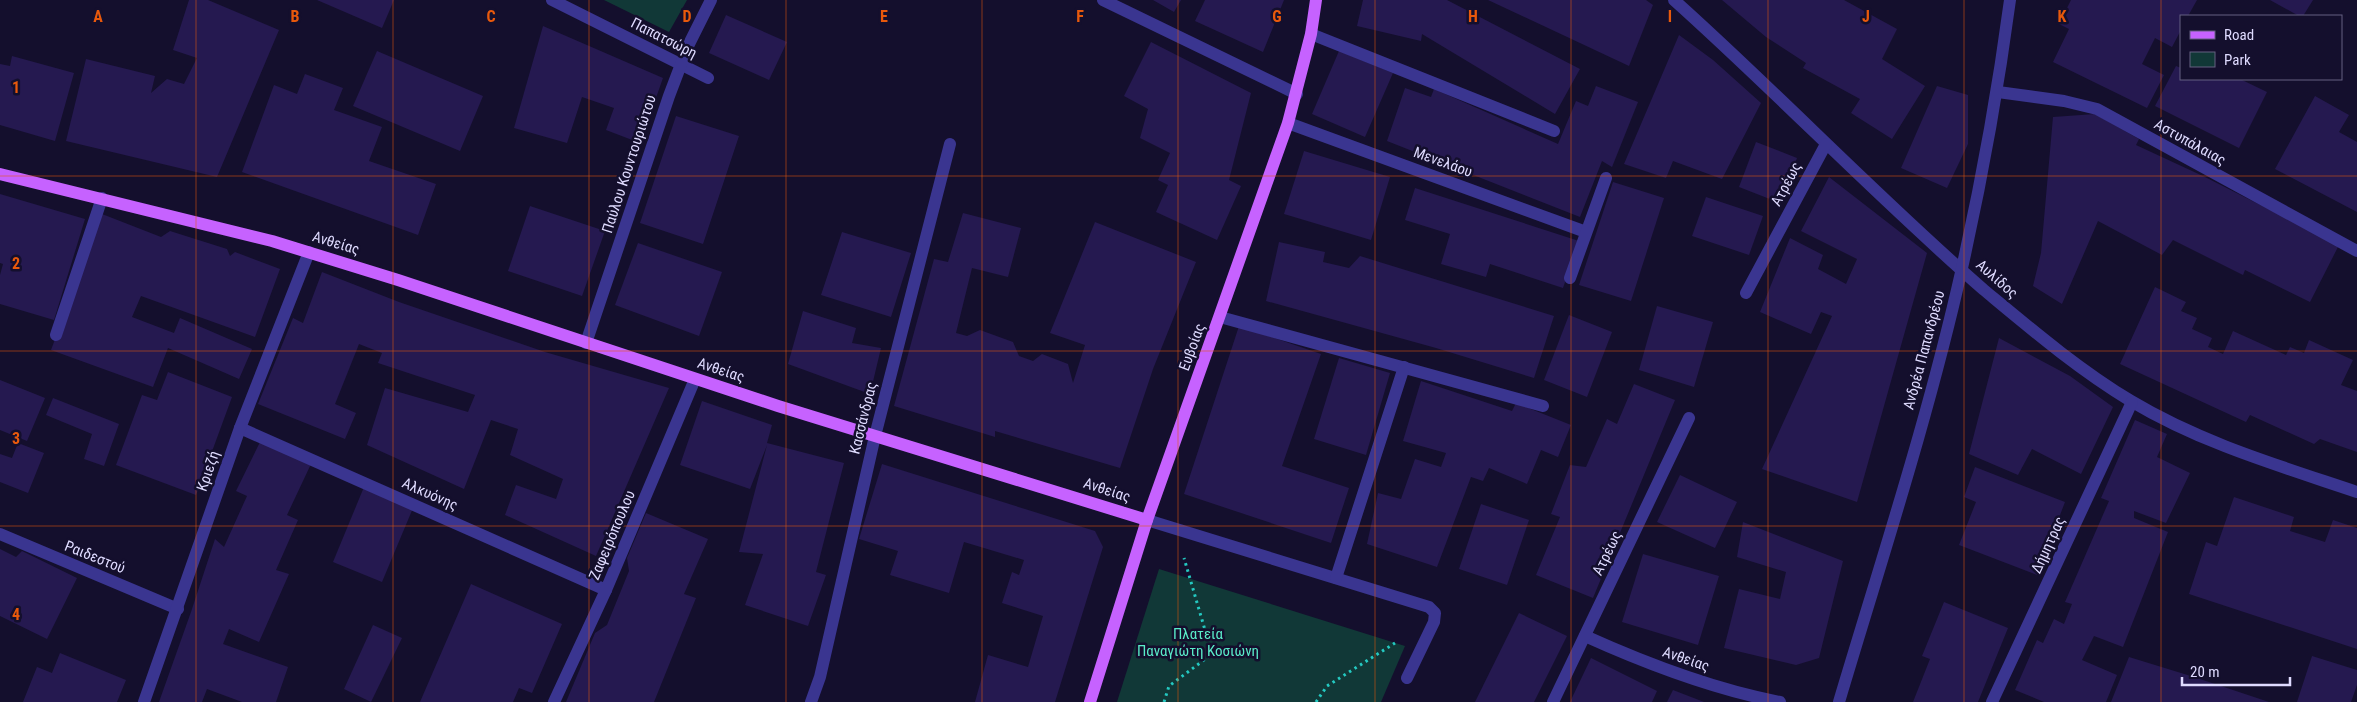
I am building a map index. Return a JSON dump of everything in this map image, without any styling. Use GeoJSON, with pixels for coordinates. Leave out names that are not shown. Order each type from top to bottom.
{"type":"FeatureCollection","features":[{"type":"Feature","properties":{"kind":"main road","name":"Ευβοίας"},"geometry":{"type":"LineString","coordinates":[[1090,702],[1147,520],[1288,123],[1311,34],[1316,0]]}},
{"type":"Feature","properties":{"kind":"main road","name":"Ανθείας"},"geometry":{"type":"LineString","coordinates":[[0,174],[241,232],[309,252],[695,379],[1147,520]]}},
{"type":"Feature","properties":{"kind":"street","name":"Παπατσώρη"},"geometry":{"type":"LineString","coordinates":[[552,0],[708,78]]}},
{"type":"Feature","properties":{"kind":"street","name":"Παύλου Κουντουριώτου"},"geometry":{"type":"LineString","coordinates":[[586,343],[680,64],[712,0]]}},
{"type":"Feature","properties":{"kind":"street"},"geometry":{"type":"LineString","coordinates":[[1103,0],[1297,94]]}},
{"type":"Feature","properties":{"kind":"street","name":"Αυλίδος"},"geometry":{"type":"LineString","coordinates":[[1674,0],[1962,270],[2027,326],[2080,368],[2132,402],[2204,438],[2357,492]]}},
{"type":"Feature","properties":{"kind":"street","name":"Ανδρέα Παπανδρέου"},"geometry":{"type":"LineString","coordinates":[[1839,702],[1916,443],[1962,270],[1990,140],[2010,0]]}},
{"type":"Feature","properties":{"kind":"street"},"geometry":{"type":"LineString","coordinates":[[1311,34],[1554,131]]}},
{"type":"Feature","properties":{"kind":"street","name":"Αστυπάλαιας"},"geometry":{"type":"LineString","coordinates":[[1998,92],[2064,100],[2096,110],[2357,251]]}},
{"type":"Feature","properties":{"kind":"street","name":"Μενελάου"},"geometry":{"type":"LineString","coordinates":[[1288,123],[1586,232]]}},
{"type":"Feature","properties":{"kind":"street","name":"Κασσάνδρας"},"geometry":{"type":"LineString","coordinates":[[811,702],[820,677],[874,436],[950,144]]}},
{"type":"Feature","properties":{"kind":"street","name":"Ατρέως"},"geometry":{"type":"LineString","coordinates":[[1746,293],[1826,144]]}},
{"type":"Feature","properties":{"kind":"street"},"geometry":{"type":"LineString","coordinates":[[1570,278],[1606,178]]}},
{"type":"Feature","properties":{"kind":"street"},"geometry":{"type":"LineString","coordinates":[[56,335],[102,198]]}},
{"type":"Feature","properties":{"kind":"street","name":"Κριεζή"},"geometry":{"type":"LineString","coordinates":[[144,702],[240,428],[309,252]]}},
{"type":"Feature","properties":{"kind":"street"},"geometry":{"type":"LineString","coordinates":[[1220,317],[1544,406]]}},
{"type":"Feature","properties":{"kind":"street"},"geometry":{"type":"LineString","coordinates":[[1336,578],[1404,368]]}},
{"type":"Feature","properties":{"kind":"street","name":"Ζαφειρόπουλου"},"geometry":{"type":"LineString","coordinates":[[554,702],[606,590],[695,379]]}},
{"type":"Feature","properties":{"kind":"street","name":"Δήμητρας"},"geometry":{"type":"LineString","coordinates":[[1992,702],[2132,402]]}},
{"type":"Feature","properties":{"kind":"street","name":"Ατρέως"},"geometry":{"type":"LineString","coordinates":[[1553,702],[1690,418]]}},
{"type":"Feature","properties":{"kind":"street","name":"Αλκυόνης"},"geometry":{"type":"LineString","coordinates":[[240,428],[606,590]]}},
{"type":"Feature","properties":{"kind":"street","name":"Ανθείας"},"geometry":{"type":"LineString","coordinates":[[1147,520],[1429,607],[1435,614],[1434,622],[1407,678]]}},
{"type":"Feature","properties":{"kind":"street","name":"Ραιδεστού"},"geometry":{"type":"LineString","coordinates":[[0,534],[178,609]]}},
{"type":"Feature","properties":{"kind":"street","name":"Ανθείας"},"geometry":{"type":"LineString","coordinates":[[1585,636],[1620,652],[1690,678],[1780,702]]}},
{"type":"Feature","properties":{"kind":"path"},"geometry":{"type":"LineString","coordinates":[[1164,702],[1169,686],[1212,654],[1176,529]]}},
{"type":"Feature","properties":{"kind":"path"},"geometry":{"type":"LineString","coordinates":[[1316,702],[1327,686],[1395,643]]}},
{"type":"Feature","properties":{"kind":"green space"},"geometry":{"type":"Polygon","coordinates":[[[604,0],[687,0],[669,32],[604,0]]]}},
{"type":"Feature","properties":{"kind":"green space","name":"Πλατεία Παναγιώτη Κοσιώνη"},"geometry":{"type":"Polygon","coordinates":[[[1159,569],[1405,646],[1381,702],[1117,702],[1159,569]]]}},
{"type":"Feature","properties":{"kind":"building"},"geometry":{"type":"Polygon","coordinates":[[[189,0],[208,0],[279,30],[217,177],[66,141],[86,59],[155,76],[151,93],[167,79],[184,84],[197,58],[173,50],[189,0]]]}},
{"type":"Feature","properties":{"kind":"building"},"geometry":{"type":"Polygon","coordinates":[[[317,0],[394,0],[382,28],[317,0]]]}},
{"type":"Feature","properties":{"kind":"building"},"geometry":{"type":"Polygon","coordinates":[[[1153,0],[1181,0],[1174,12],[1153,0]]]}},
{"type":"Feature","properties":{"kind":"building"},"geometry":{"type":"Polygon","coordinates":[[[1205,0],[1284,0],[1263,52],[1195,21],[1205,0]]]}},
{"type":"Feature","properties":{"kind":"building"},"geometry":{"type":"Polygon","coordinates":[[[1363,0],[1447,0],[1580,69],[1555,114],[1422,34],[1421,41],[1357,26],[1363,0]]]}},
{"type":"Feature","properties":{"kind":"building"},"geometry":{"type":"Polygon","coordinates":[[[1488,0],[1646,0],[1653,5],[1629,66],[1488,0]]]}},
{"type":"Feature","properties":{"kind":"building"},"geometry":{"type":"Polygon","coordinates":[[[1722,0],[1844,0],[1897,29],[1882,59],[1925,86],[1892,139],[1851,113],[1860,99],[1803,68],[1806,63],[1766,37],[1722,0]]]}},
{"type":"Feature","properties":{"kind":"building"},"geometry":{"type":"Polygon","coordinates":[[[2071,0],[2197,0],[2189,15],[2180,15],[2180,32],[2172,47],[2155,38],[2142,64],[2164,75],[2147,108],[2053,62],[2069,29],[2059,24],[2071,0]]]}},
{"type":"Feature","properties":{"kind":"building"},"geometry":{"type":"Polygon","coordinates":[[[2270,0],[2313,0],[2304,15],[2297,15],[2270,0]]]}},
{"type":"Feature","properties":{"kind":"building"},"geometry":{"type":"Polygon","coordinates":[[[726,15],[787,42],[769,80],[709,53],[726,15]]]}},
{"type":"Feature","properties":{"kind":"building"},"geometry":{"type":"Polygon","coordinates":[[[543,26],[663,78],[640,143],[606,130],[614,108],[582,97],[567,143],[514,128],[543,26]]]}},
{"type":"Feature","properties":{"kind":"building"},"geometry":{"type":"Polygon","coordinates":[[[1679,35],[1713,60],[1761,103],[1722,179],[1673,161],[1666,178],[1624,164],[1679,35]]]}},
{"type":"Feature","properties":{"kind":"building"},"geometry":{"type":"Polygon","coordinates":[[[1151,42],[1251,93],[1229,180],[1241,186],[1217,240],[1156,212],[1168,185],[1158,180],[1170,153],[1140,138],[1148,109],[1124,96],[1151,42]]]}},
{"type":"Feature","properties":{"kind":"building"},"geometry":{"type":"Polygon","coordinates":[[[377,51],[483,96],[460,151],[353,106],[377,51]]]}},
{"type":"Feature","properties":{"kind":"building"},"geometry":{"type":"Polygon","coordinates":[[[1339,51],[1393,73],[1365,137],[1312,114],[1339,51]]]}},
{"type":"Feature","properties":{"kind":"building"},"geometry":{"type":"Polygon","coordinates":[[[12,56],[74,73],[55,141],[0,125],[0,64],[10,66],[12,56]]]}},
{"type":"Feature","properties":{"kind":"building"},"geometry":{"type":"Polygon","coordinates":[[[2176,66],[2180,68],[2180,80],[2242,80],[2267,92],[2239,148],[2155,106],[2176,66]]]}},
{"type":"Feature","properties":{"kind":"building"},"geometry":{"type":"Polygon","coordinates":[[[305,74],[343,88],[334,110],[382,127],[369,161],[436,184],[418,235],[242,172],[274,85],[297,94],[305,74]]]}},
{"type":"Feature","properties":{"kind":"building"},"geometry":{"type":"Polygon","coordinates":[[[1596,86],[1638,102],[1612,167],[1602,161],[1580,217],[1387,141],[1405,88],[1431,97],[1434,89],[1558,144],[1576,101],[1588,106],[1596,86]]]}},
{"type":"Feature","properties":{"kind":"building"},"geometry":{"type":"Polygon","coordinates":[[[1937,86],[1968,95],[1968,144],[1947,188],[1901,168],[1937,86]]]}},
{"type":"Feature","properties":{"kind":"building"},"geometry":{"type":"Polygon","coordinates":[[[2315,96],[2349,115],[2339,132],[2357,142],[2357,212],[2275,169],[2315,96]]]}},
{"type":"Feature","properties":{"kind":"building"},"geometry":{"type":"Polygon","coordinates":[[[2095,114],[2139,139],[2136,145],[2205,177],[2339,245],[2310,302],[2245,270],[2243,275],[2173,240],[2162,255],[2098,221],[2062,304],[2033,286],[2041,253],[2053,117],[2095,114]]]}},
{"type":"Feature","properties":{"kind":"building"},"geometry":{"type":"Polygon","coordinates":[[[676,116],[739,136],[703,244],[640,223],[676,116]]]}},
{"type":"Feature","properties":{"kind":"building"},"geometry":{"type":"Polygon","coordinates":[[[1756,142],[1797,158],[1780,203],[1739,187],[1756,142]]]}},
{"type":"Feature","properties":{"kind":"building"},"geometry":{"type":"Polygon","coordinates":[[[1304,151],[1390,177],[1371,240],[1284,214],[1304,151]]]}},
{"type":"Feature","properties":{"kind":"building"},"geometry":{"type":"Polygon","coordinates":[[[1829,177],[1927,253],[1857,502],[1762,469],[1832,316],[1821,312],[1811,334],[1760,312],[1790,238],[1823,255],[1818,269],[1846,284],[1857,259],[1801,231],[1829,177]]]}},
{"type":"Feature","properties":{"kind":"building"},"geometry":{"type":"Polygon","coordinates":[[[1613,182],[1664,198],[1631,301],[1579,285],[1613,182]]]}},
{"type":"Feature","properties":{"kind":"building"},"geometry":{"type":"Polygon","coordinates":[[[1415,188],[1579,241],[1563,288],[1490,264],[1486,277],[1441,264],[1450,234],[1405,220],[1415,188]]]}},
{"type":"Feature","properties":{"kind":"building"},"geometry":{"type":"Polygon","coordinates":[[[0,194],[85,219],[54,320],[0,304],[0,275],[3,264],[0,263],[0,194]]]}},
{"type":"Feature","properties":{"kind":"building"},"geometry":{"type":"Polygon","coordinates":[[[1706,197],[1763,216],[1749,255],[1692,236],[1706,197]]]}},
{"type":"Feature","properties":{"kind":"building"},"geometry":{"type":"Polygon","coordinates":[[[530,206],[605,231],[582,296],[508,271],[530,206]]]}},
{"type":"Feature","properties":{"kind":"building"},"geometry":{"type":"Polygon","coordinates":[[[963,213],[1021,228],[1008,277],[972,268],[956,333],[967,336],[980,330],[1013,342],[1019,356],[1033,361],[1042,354],[1068,364],[1073,383],[1085,345],[1050,333],[1095,222],[1196,262],[1153,369],[1120,468],[995,431],[995,437],[894,406],[934,259],[948,262],[963,213]]]}},
{"type":"Feature","properties":{"kind":"building"},"geometry":{"type":"Polygon","coordinates":[[[102,214],[161,237],[170,231],[227,249],[230,256],[235,252],[280,269],[255,337],[141,296],[132,317],[174,333],[180,318],[252,349],[239,379],[168,348],[153,387],[51,350],[102,214]]]}},
{"type":"Feature","properties":{"kind":"building"},"geometry":{"type":"Polygon","coordinates":[[[842,232],[911,253],[891,317],[821,295],[842,232]]]}},
{"type":"Feature","properties":{"kind":"building"},"geometry":{"type":"Polygon","coordinates":[[[1279,242],[1325,252],[1323,262],[1349,268],[1360,256],[1554,316],[1534,378],[1436,348],[1266,301],[1279,242]]]}},
{"type":"Feature","properties":{"kind":"building"},"geometry":{"type":"Polygon","coordinates":[[[638,243],[722,272],[699,336],[615,305],[638,243]]]}},
{"type":"Feature","properties":{"kind":"building"},"geometry":{"type":"Polygon","coordinates":[[[322,272],[399,302],[545,352],[669,388],[596,556],[505,515],[516,485],[556,499],[563,479],[510,455],[518,429],[491,420],[464,489],[367,445],[385,388],[468,412],[475,395],[378,363],[382,353],[359,344],[335,404],[356,413],[345,439],[258,404],[293,318],[303,323],[322,272]]]}},
{"type":"Feature","properties":{"kind":"building"},"geometry":{"type":"Polygon","coordinates":[[[2155,287],[2186,302],[2181,311],[2197,318],[2192,329],[2212,338],[2208,347],[2223,354],[2233,331],[2286,355],[2290,347],[2304,353],[2309,340],[2353,360],[2341,385],[2357,391],[2357,452],[2320,439],[2314,444],[2250,415],[2246,422],[2120,364],[2155,287]]]}},
{"type":"Feature","properties":{"kind":"building"},"geometry":{"type":"Polygon","coordinates":[[[1657,306],[1713,322],[1694,387],[1639,370],[1657,306]]]}},
{"type":"Feature","properties":{"kind":"building"},"geometry":{"type":"Polygon","coordinates":[[[803,311],[856,328],[852,343],[881,348],[870,394],[788,364],[803,311]]]}},
{"type":"Feature","properties":{"kind":"building"},"geometry":{"type":"Polygon","coordinates":[[[1569,315],[1612,332],[1587,397],[1544,380],[1569,315]]]}},
{"type":"Feature","properties":{"kind":"building"},"geometry":{"type":"Polygon","coordinates":[[[1239,326],[1321,354],[1282,466],[1349,488],[1331,543],[1184,494],[1239,326]]]}},
{"type":"Feature","properties":{"kind":"building"},"geometry":{"type":"Polygon","coordinates":[[[1999,338],[2070,376],[2113,407],[2081,474],[2032,449],[2018,475],[1969,454],[1999,338]]]}},
{"type":"Feature","properties":{"kind":"building"},"geometry":{"type":"Polygon","coordinates":[[[1339,358],[1390,373],[1366,455],[1314,439],[1339,358]]]}},
{"type":"Feature","properties":{"kind":"building"},"geometry":{"type":"Polygon","coordinates":[[[168,372],[232,397],[196,495],[116,465],[142,395],[157,400],[168,372]]]}},
{"type":"Feature","properties":{"kind":"building"},"geometry":{"type":"Polygon","coordinates":[[[0,380],[45,398],[27,441],[0,430],[0,380]]]}},
{"type":"Feature","properties":{"kind":"building"},"geometry":{"type":"Polygon","coordinates":[[[1421,381],[1512,411],[1516,403],[1571,425],[1558,457],[1541,450],[1527,484],[1489,468],[1483,481],[1471,477],[1437,567],[1367,544],[1378,493],[1401,499],[1415,459],[1441,467],[1446,453],[1403,441],[1421,381]]]}},
{"type":"Feature","properties":{"kind":"building"},"geometry":{"type":"Polygon","coordinates":[[[1634,384],[1675,400],[1593,598],[1536,575],[1560,517],[1551,514],[1570,465],[1586,467],[1607,419],[1617,424],[1634,384]]]}},
{"type":"Feature","properties":{"kind":"building"},"geometry":{"type":"Polygon","coordinates":[[[53,398],[119,424],[104,466],[84,459],[92,434],[46,415],[53,398]]]}},
{"type":"Feature","properties":{"kind":"building"},"geometry":{"type":"Polygon","coordinates":[[[702,401],[772,425],[767,443],[844,463],[816,572],[826,575],[808,626],[745,605],[763,554],[739,552],[767,445],[750,489],[680,465],[702,401]]]}},
{"type":"Feature","properties":{"kind":"building"},"geometry":{"type":"Polygon","coordinates":[[[2135,420],[2167,434],[2157,457],[2190,473],[2166,523],[2134,511],[2134,518],[2168,532],[2123,647],[2094,636],[2082,660],[2117,675],[2106,702],[2044,702],[2015,690],[2037,640],[2043,643],[2054,619],[2064,624],[2072,604],[2065,602],[2109,501],[2101,498],[2135,420]]]}},
{"type":"Feature","properties":{"kind":"building"},"geometry":{"type":"Polygon","coordinates":[[[261,440],[311,464],[287,515],[298,520],[276,570],[289,574],[259,642],[229,629],[223,644],[288,667],[276,702],[242,702],[207,689],[202,702],[159,702],[215,539],[224,547],[247,496],[236,491],[261,440]]]}},
{"type":"Feature","properties":{"kind":"building"},"geometry":{"type":"Polygon","coordinates":[[[18,443],[44,453],[28,493],[0,482],[0,454],[12,458],[18,443]]]}},
{"type":"Feature","properties":{"kind":"building"},"geometry":{"type":"Polygon","coordinates":[[[882,464],[1095,531],[1103,547],[1055,702],[975,702],[988,655],[1028,667],[1043,616],[1002,603],[1012,572],[1019,575],[1024,560],[964,542],[949,593],[890,575],[898,551],[859,539],[882,464]]]}},
{"type":"Feature","properties":{"kind":"building"},"geometry":{"type":"Polygon","coordinates":[[[1975,467],[2065,502],[2037,575],[1959,545],[1976,502],[1964,497],[1975,467]]]}},
{"type":"Feature","properties":{"kind":"building"},"geometry":{"type":"Polygon","coordinates":[[[1680,475],[1737,502],[1715,548],[1657,522],[1680,475]]]}},
{"type":"Feature","properties":{"kind":"building"},"geometry":{"type":"Polygon","coordinates":[[[364,487],[413,508],[382,582],[333,562],[364,487]]]}},
{"type":"Feature","properties":{"kind":"building"},"geometry":{"type":"Polygon","coordinates":[[[2234,497],[2294,517],[2290,531],[2325,542],[2333,520],[2357,528],[2357,649],[2189,594],[2206,542],[2217,546],[2234,497]]]}},
{"type":"Feature","properties":{"kind":"building"},"geometry":{"type":"Polygon","coordinates":[[[1481,504],[1529,520],[1507,585],[1459,569],[1481,504]]]}},
{"type":"Feature","properties":{"kind":"building"},"geometry":{"type":"Polygon","coordinates":[[[646,513],[708,539],[684,594],[696,598],[654,702],[566,702],[595,633],[607,625],[629,571],[627,558],[646,513]]]}},
{"type":"Feature","properties":{"kind":"building"},"geometry":{"type":"Polygon","coordinates":[[[1743,522],[1843,561],[1819,658],[1796,665],[1724,648],[1739,589],[1780,599],[1786,572],[1737,557],[1743,522]]]}},
{"type":"Feature","properties":{"kind":"building"},"geometry":{"type":"Polygon","coordinates":[[[0,549],[16,557],[22,551],[77,578],[47,639],[0,616],[0,549]]]}},
{"type":"Feature","properties":{"kind":"building"},"geometry":{"type":"Polygon","coordinates":[[[1643,554],[1719,576],[1698,645],[1622,622],[1643,554]]]}},
{"type":"Feature","properties":{"kind":"building"},"geometry":{"type":"Polygon","coordinates":[[[471,584],[562,624],[532,693],[519,688],[513,702],[420,702],[471,584]]]}},
{"type":"Feature","properties":{"kind":"building"},"geometry":{"type":"Polygon","coordinates":[[[1944,602],[2008,628],[1978,702],[1913,702],[1930,659],[1922,656],[1944,602]]]}},
{"type":"Feature","properties":{"kind":"building"},"geometry":{"type":"Polygon","coordinates":[[[1519,613],[1567,636],[1534,702],[1475,702],[1519,613]]]}},
{"type":"Feature","properties":{"kind":"building"},"geometry":{"type":"Polygon","coordinates":[[[373,625],[402,638],[371,702],[344,689],[373,625]]]}},
{"type":"Feature","properties":{"kind":"building"},"geometry":{"type":"Polygon","coordinates":[[[60,653],[126,680],[117,702],[23,702],[37,667],[52,673],[60,653]]]}},
{"type":"Feature","properties":{"kind":"building"},"geometry":{"type":"Polygon","coordinates":[[[2312,656],[2357,670],[2357,685],[2351,702],[2297,702],[2312,656]]]}},
{"type":"Feature","properties":{"kind":"building"},"geometry":{"type":"Polygon","coordinates":[[[2129,657],[2194,677],[2269,702],[2111,702],[2129,657]]]}},
{"type":"Feature","properties":{"kind":"building"},"geometry":{"type":"Polygon","coordinates":[[[1591,658],[1657,691],[1652,702],[1570,702],[1591,658]]]}},
{"type":"Feature","properties":{"kind":"building"},"geometry":{"type":"Polygon","coordinates":[[[1673,690],[1704,702],[1667,702],[1673,690]]]}}]}
